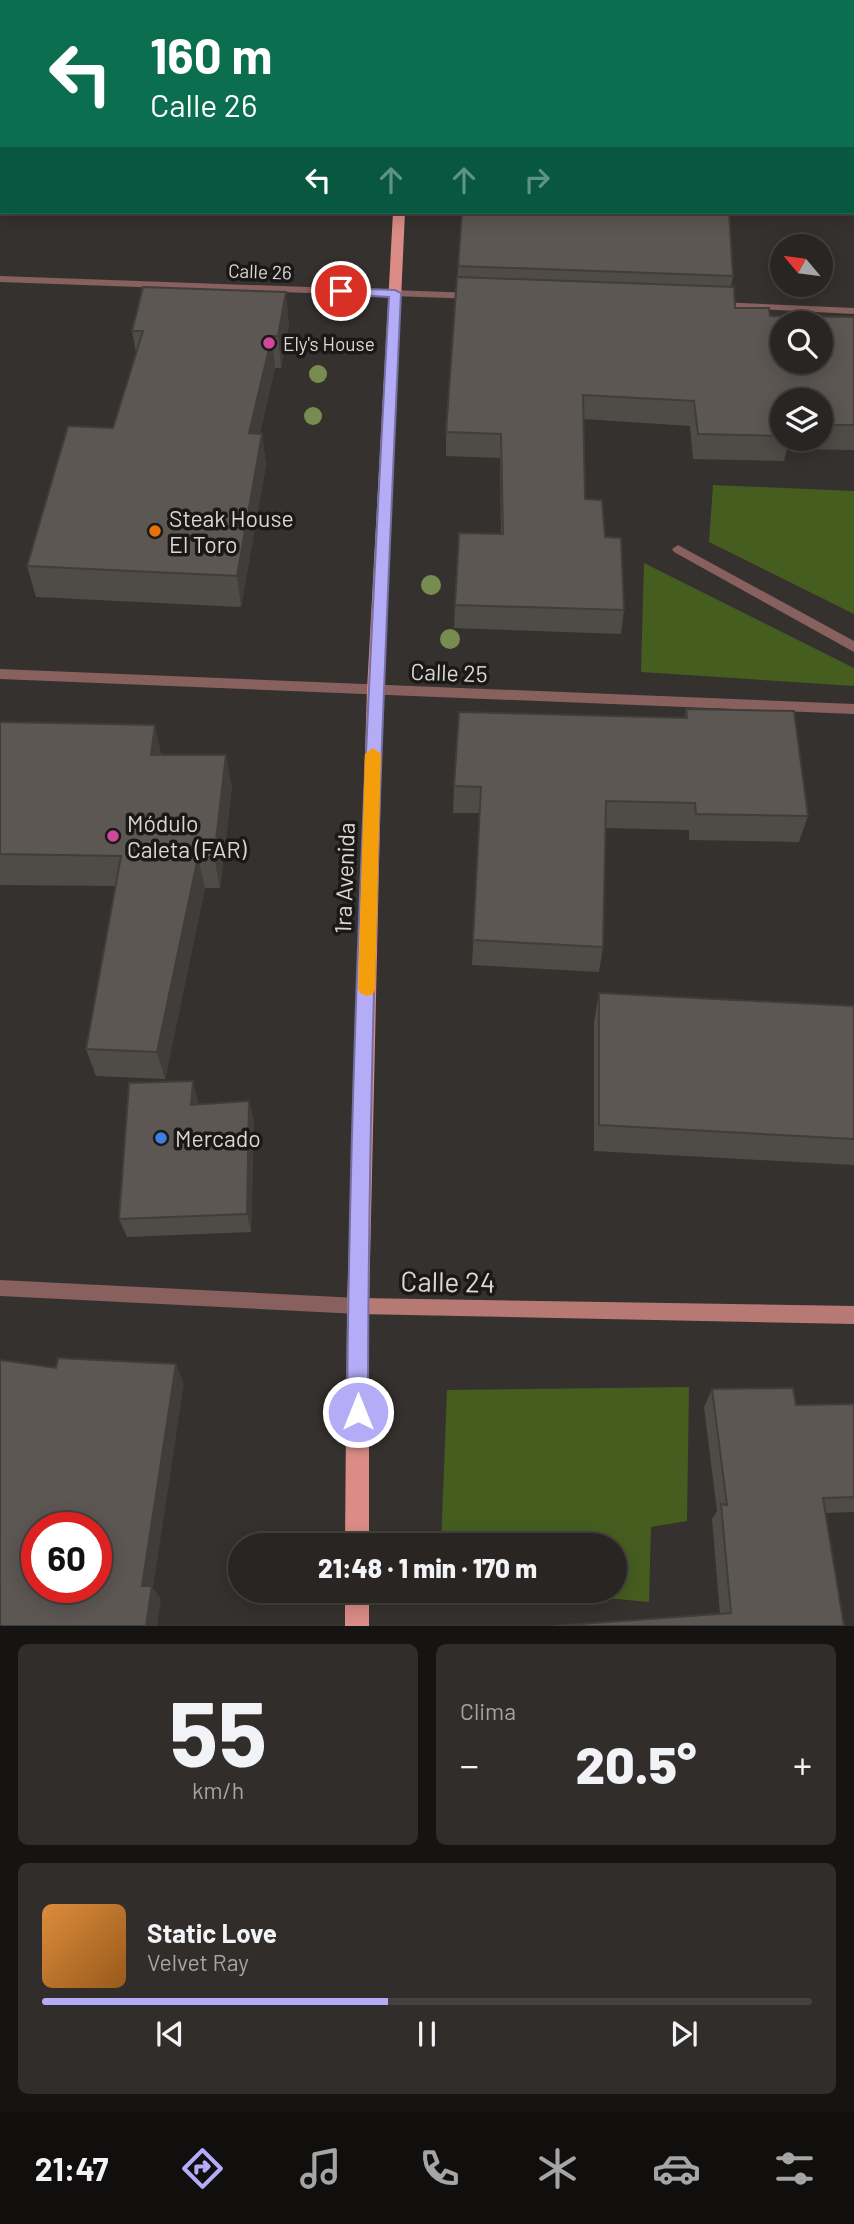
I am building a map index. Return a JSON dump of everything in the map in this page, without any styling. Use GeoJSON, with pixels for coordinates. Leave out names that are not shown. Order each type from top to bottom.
{"type":"FeatureCollection","features":[{"type":"Feature","properties":{"kind":"main road","name":"1ra Avenida"},"geometry":{"type":"LineString","coordinates":[[357,1533],[358,1306],[375,690],[399,214]]}},
{"type":"Feature","properties":{"kind":"main road"},"geometry":{"type":"LineString","coordinates":[[357,1603],[357,1626]]}},
{"type":"Feature","properties":{"kind":"street","name":"Calle 26"},"geometry":{"type":"LineString","coordinates":[[0,279],[492,297]]}},
{"type":"Feature","properties":{"kind":"street"},"geometry":{"type":"LineString","coordinates":[[701,305],[854,311]]}},
{"type":"Feature","properties":{"kind":"street"},"geometry":{"type":"LineString","coordinates":[[678,549],[854,647]]}},
{"type":"Feature","properties":{"kind":"street","name":"Calle 25"},"geometry":{"type":"LineString","coordinates":[[0,674],[854,709]]}},
{"type":"Feature","properties":{"kind":"street","name":"Calle 24"},"geometry":{"type":"LineString","coordinates":[[0,1288],[358,1306],[854,1315]]}},
{"type":"Feature","properties":{"kind":"green space"},"geometry":{"type":"Polygon","coordinates":[[[713,485],[854,491],[854,614],[709,542],[713,485]]]}},
{"type":"Feature","properties":{"kind":"green space"},"geometry":{"type":"Polygon","coordinates":[[[644,563],[854,668],[854,686],[641,672],[644,563]]]}},
{"type":"Feature","properties":{"kind":"green space"},"geometry":{"type":"Polygon","coordinates":[[[689,1387],[687,1521],[651,1527],[649,1602],[627,1600],[627,1533],[441,1533],[447,1390],[689,1387]]]}},
{"type":"Feature","properties":{"kind":"building"},"geometry":{"type":"Polygon","coordinates":[[[462,214],[729,214],[733,276],[458,266],[462,214]]]}},
{"type":"Feature","properties":{"kind":"building"},"geometry":{"type":"Polygon","coordinates":[[[457,277],[734,287],[735,308],[769,308],[770,374],[833,374],[833,317],[854,317],[854,425],[833,425],[833,388],[770,388],[770,436],[698,434],[694,401],[583,395],[585,499],[602,500],[605,537],[621,538],[624,610],[455,605],[459,533],[503,534],[501,434],[446,432],[457,277]]]}},
{"type":"Feature","properties":{"kind":"building"},"geometry":{"type":"Polygon","coordinates":[[[143,287],[286,292],[278,336],[272,336],[249,433],[262,434],[237,576],[27,566],[68,426],[113,428],[143,331],[132,331],[143,287]]]}},
{"type":"Feature","properties":{"kind":"building"},"geometry":{"type":"Polygon","coordinates":[[[686,709],[794,711],[808,816],[696,814],[695,803],[606,801],[603,947],[473,940],[481,787],[454,786],[459,712],[687,718],[686,709]]]}},
{"type":"Feature","properties":{"kind":"building"},"geometry":{"type":"Polygon","coordinates":[[[0,722],[155,725],[151,755],[226,755],[214,857],[198,857],[157,1052],[86,1049],[121,856],[0,854],[0,722]]]}},
{"type":"Feature","properties":{"kind":"building"},"geometry":{"type":"Polygon","coordinates":[[[599,993],[854,1006],[854,1139],[599,1125],[599,993]]]}},
{"type":"Feature","properties":{"kind":"building"},"geometry":{"type":"Polygon","coordinates":[[[193,1081],[191,1105],[249,1101],[247,1214],[119,1219],[129,1083],[193,1081]]]}},
{"type":"Feature","properties":{"kind":"building"},"geometry":{"type":"Polygon","coordinates":[[[58,1358],[176,1364],[142,1586],[152,1586],[146,1626],[0,1626],[0,1360],[56,1368],[58,1358]]]}},
{"type":"Feature","properties":{"kind":"building"},"geometry":{"type":"Polygon","coordinates":[[[793,1388],[796,1405],[854,1404],[854,1497],[823,1498],[844,1626],[553,1626],[731,1613],[721,1504],[727,1505],[712,1389],[793,1388]]]}},
{"type":"Feature","properties":{"kind":"slow traffic"},"geometry":{"type":"LineString","coordinates":[[367,989],[373,754]]}},
{"type":"Feature","properties":{"kind":"place","name":"Ely's House"},"geometry":{"type":"Point","coordinates":[269,343]}},
{"type":"Feature","properties":{"kind":"place","name":"Steak House El Toro"},"geometry":{"type":"Point","coordinates":[155,531]}},
{"type":"Feature","properties":{"kind":"place","name":"Módulo Caleta (FAR)"},"geometry":{"type":"Point","coordinates":[113,836]}},
{"type":"Feature","properties":{"kind":"place","name":"Mercado"},"geometry":{"type":"Point","coordinates":[161,1138]}},
{"type":"Feature","properties":{"kind":"route"},"geometry":{"type":"LineString","coordinates":[[341,291],[395,293],[375,690],[358,1306],[358,1412]]}}]}
